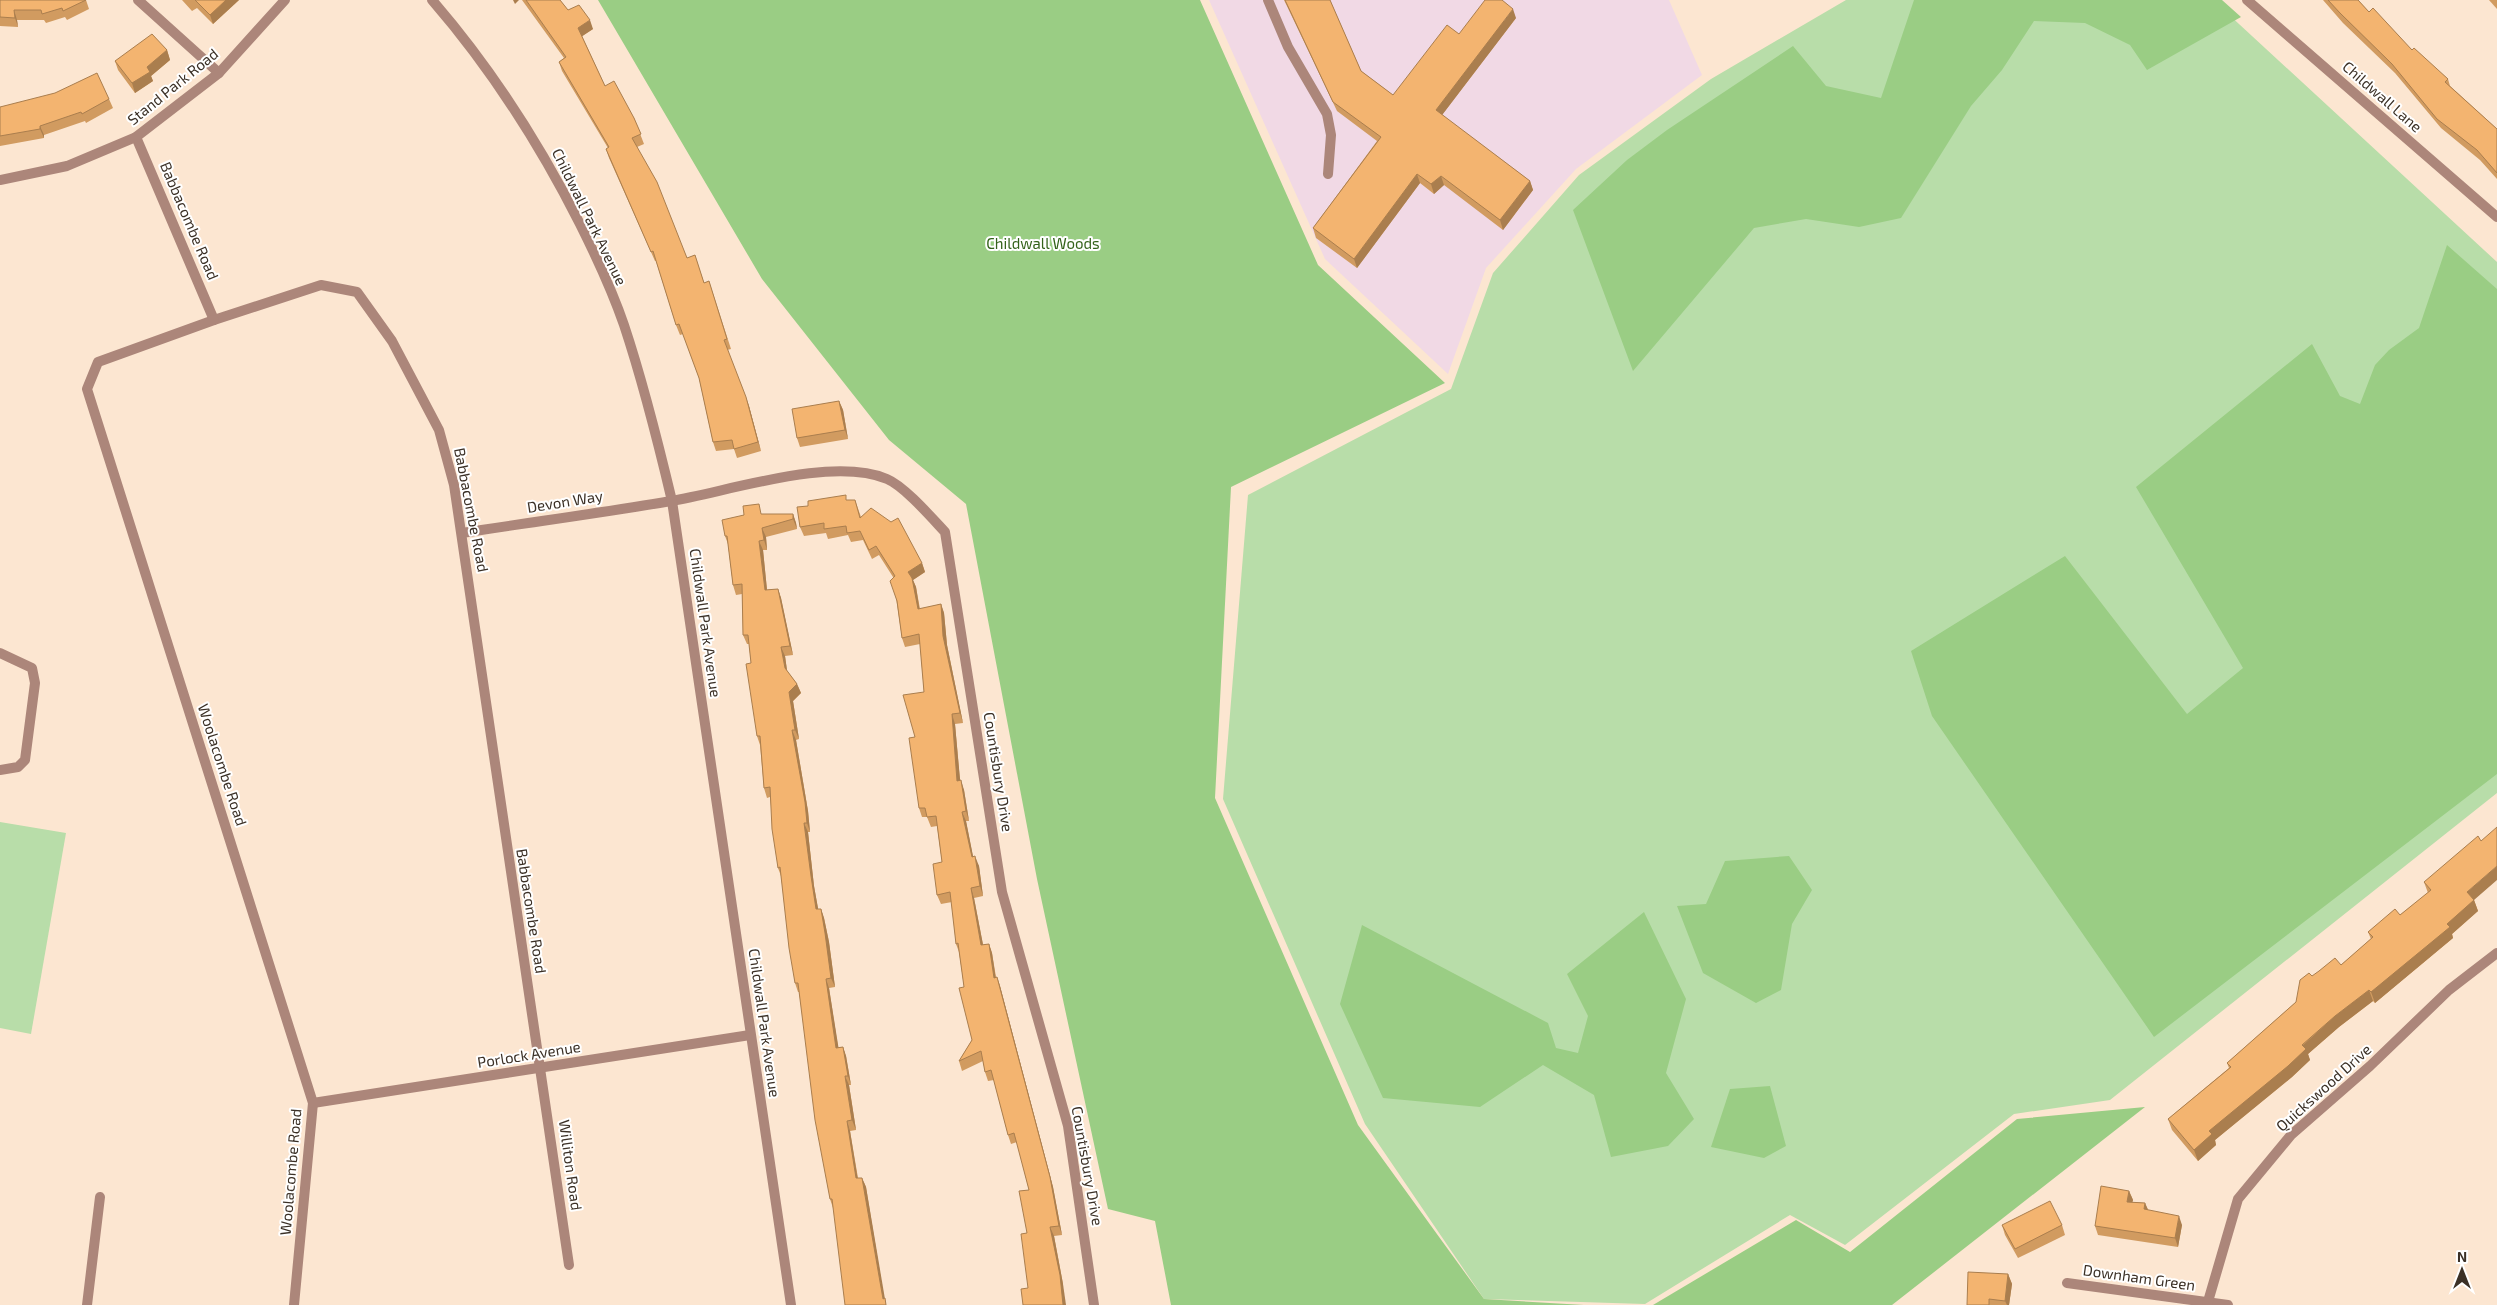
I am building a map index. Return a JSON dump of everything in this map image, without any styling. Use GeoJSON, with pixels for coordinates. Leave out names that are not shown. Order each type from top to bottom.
{"type":"FeatureCollection","features":[{"type":"Feature","properties":{"kind":"street"},"geometry":{"type":"LineString","coordinates":[[138,0],[219,73]]}},
{"type":"Feature","properties":{"kind":"street","name":"Stand Park Road"},"geometry":{"type":"LineString","coordinates":[[0,180],[67,166],[136,138],[219,73],[285,0]]}},
{"type":"Feature","properties":{"kind":"street","name":"Childwall Park Avenue"},"geometry":{"type":"LineString","coordinates":[[432,0],[459,31],[507,96],[559,183],[594,252],[624,324],[655,430],[672,501],[790,1305]]}},
{"type":"Feature","properties":{"kind":"street"},"geometry":{"type":"LineString","coordinates":[[1268,0],[1288,47],[1327,114],[1331,135],[1328,174]]}},
{"type":"Feature","properties":{"kind":"street","name":"Childwall Lane"},"geometry":{"type":"LineString","coordinates":[[2247,0],[2497,217]]}},
{"type":"Feature","properties":{"kind":"street","name":"Babbacombe Road"},"geometry":{"type":"LineString","coordinates":[[136,138],[214,320],[321,285],[357,292],[392,341],[439,430],[454,485],[462,533],[501,813],[540,1069]]}},
{"type":"Feature","properties":{"kind":"street","name":"Woolacombe Road"},"geometry":{"type":"LineString","coordinates":[[214,320],[98,362],[87,389],[312,1103],[294,1305]]}},
{"type":"Feature","properties":{"kind":"street","name":"Countisbury Drive"},"geometry":{"type":"LineString","coordinates":[[672,501],[816,472],[851,470],[888,479],[920,505],[945,532],[1002,892],[1068,1126],[1094,1305]]}},
{"type":"Feature","properties":{"kind":"street","name":"Devon Way"},"geometry":{"type":"LineString","coordinates":[[462,533],[672,501]]}},
{"type":"Feature","properties":{"kind":"street"},"geometry":{"type":"LineString","coordinates":[[0,653],[32,668],[34,683],[25,760],[18,767],[0,770]]}},
{"type":"Feature","properties":{"kind":"street","name":"Quickswood Drive"},"geometry":{"type":"LineString","coordinates":[[2207,1304],[2238,1199],[2292,1135],[2370,1066],[2449,990],[2497,953]]}},
{"type":"Feature","properties":{"kind":"street","name":"Porlock Avenue"},"geometry":{"type":"LineString","coordinates":[[312,1103],[750,1035]]}},
{"type":"Feature","properties":{"kind":"street","name":"Williton Road"},"geometry":{"type":"LineString","coordinates":[[540,1069],[570,1265]]}},
{"type":"Feature","properties":{"kind":"street"},"geometry":{"type":"LineString","coordinates":[[87,1305],[100,1197]]}},
{"type":"Feature","properties":{"kind":"street","name":"Downham Green"},"geometry":{"type":"LineString","coordinates":[[2067,1283],[2207,1304],[2228,1305]]}},
{"type":"Feature","properties":{"kind":"shaded area"},"geometry":{"type":"Polygon","coordinates":[[[1209,0],[1669,0],[1702,75],[1576,169],[1486,268],[1448,374],[1325,259],[1209,0]]]}},
{"type":"Feature","properties":{"kind":"green space","name":"Childwall Woods"},"geometry":{"type":"Polygon","coordinates":[[[598,0],[1200,0],[1318,265],[1445,383],[1231,487],[1215,798],[1358,1125],[1484,1299],[1584,1305],[1171,1305],[1155,1221],[1108,1209],[1037,879],[966,504],[889,440],[762,279],[598,0]]]}},
{"type":"Feature","properties":{"kind":"green space"},"geometry":{"type":"Polygon","coordinates":[[[1846,0],[2213,0],[2497,262],[2497,793],[2110,1100],[2014,1114],[1845,1245],[1790,1215],[1645,1304],[1484,1299],[1365,1124],[1223,799],[1248,495],[1451,389],[1493,273],[1579,175],[1711,79],[1846,0]]]}},
{"type":"Feature","properties":{"kind":"green space"},"geometry":{"type":"Polygon","coordinates":[[[1914,0],[2222,0],[2241,17],[2147,70],[2130,45],[2085,23],[2034,21],[2002,70],[1971,106],[1901,218],[1859,227],[1806,219],[1754,228],[1633,371],[1573,210],[1627,160],[1667,130],[1793,46],[1826,86],[1881,98],[1914,0]]]}},
{"type":"Feature","properties":{"kind":"green space"},"geometry":{"type":"Polygon","coordinates":[[[2447,245],[2497,289],[2497,774],[2154,1037],[1932,716],[1911,651],[2065,556],[2187,714],[2243,668],[2136,487],[2312,344],[2340,396],[2360,404],[2375,365],[2389,350],[2419,328],[2447,245]]]}},
{"type":"Feature","properties":{"kind":"green space"},"geometry":{"type":"Polygon","coordinates":[[[0,822],[66,833],[31,1034],[0,1028],[0,822]]]}},
{"type":"Feature","properties":{"kind":"green space"},"geometry":{"type":"Polygon","coordinates":[[[1789,856],[1812,890],[1792,924],[1781,990],[1756,1003],[1703,973],[1677,906],[1706,904],[1725,861],[1789,856]]]}},
{"type":"Feature","properties":{"kind":"green space"},"geometry":{"type":"Polygon","coordinates":[[[1644,912],[1686,999],[1666,1073],[1694,1119],[1668,1146],[1611,1157],[1594,1095],[1543,1065],[1480,1107],[1383,1098],[1340,1004],[1362,925],[1548,1023],[1556,1048],[1578,1053],[1588,1016],[1567,974],[1644,912]]]}},
{"type":"Feature","properties":{"kind":"green space"},"geometry":{"type":"Polygon","coordinates":[[[1770,1086],[1786,1146],[1764,1158],[1711,1147],[1730,1089],[1770,1086]]]}},
{"type":"Feature","properties":{"kind":"green space"},"geometry":{"type":"Polygon","coordinates":[[[2145,1107],[1892,1305],[1653,1305],[1796,1220],[1850,1252],[2017,1119],[2145,1107]]]}},
{"type":"Feature","properties":{"kind":"building"},"geometry":{"type":"Polygon","coordinates":[[[0,0],[86,0],[63,11],[62,8],[42,14],[41,10],[14,10],[15,18],[0,17],[0,0]]]}},
{"type":"Feature","properties":{"kind":"building"},"geometry":{"type":"Polygon","coordinates":[[[195,0],[226,0],[210,15],[195,0]]]}},
{"type":"Feature","properties":{"kind":"building"},"geometry":{"type":"Polygon","coordinates":[[[526,0],[560,0],[568,10],[579,5],[590,20],[578,28],[605,86],[614,81],[634,118],[641,134],[632,138],[657,182],[687,258],[695,255],[704,283],[709,281],[727,339],[724,340],[746,397],[758,442],[734,449],[732,440],[713,442],[699,378],[679,324],[676,325],[653,251],[651,252],[606,149],[609,147],[559,62],[566,57],[526,0]]]}},
{"type":"Feature","properties":{"kind":"building"},"geometry":{"type":"Polygon","coordinates":[[[1285,0],[1330,0],[1361,71],[1393,95],[1447,25],[1459,34],[1485,0],[1502,0],[1513,9],[1436,110],[1530,181],[1500,220],[1441,176],[1431,184],[1417,174],[1354,259],[1313,228],[1381,137],[1333,102],[1285,0]]]}},
{"type":"Feature","properties":{"kind":"building"},"geometry":{"type":"Polygon","coordinates":[[[2328,0],[2358,0],[2369,12],[2373,8],[2412,50],[2414,48],[2448,79],[2445,82],[2497,129],[2497,173],[2477,150],[2437,119],[2392,64],[2328,0]]]}},
{"type":"Feature","properties":{"kind":"building"},"geometry":{"type":"Polygon","coordinates":[[[152,34],[167,50],[147,67],[150,72],[132,83],[115,61],[152,34]]]}},
{"type":"Feature","properties":{"kind":"building"},"geometry":{"type":"Polygon","coordinates":[[[97,73],[109,99],[82,114],[81,112],[40,126],[40,129],[0,136],[0,107],[55,93],[97,73]]]}},
{"type":"Feature","properties":{"kind":"building"},"geometry":{"type":"Polygon","coordinates":[[[839,401],[845,430],[797,438],[792,409],[839,401]]]}},
{"type":"Feature","properties":{"kind":"building"},"geometry":{"type":"Polygon","coordinates":[[[846,495],[846,500],[855,500],[860,518],[871,508],[891,522],[898,518],[922,563],[908,572],[912,578],[918,609],[941,604],[943,636],[960,713],[952,714],[957,781],[961,780],[966,811],[962,812],[972,857],[975,856],[980,886],[971,888],[981,945],[989,944],[994,978],[997,977],[1050,1177],[1059,1226],[1050,1227],[1060,1275],[1063,1305],[1023,1305],[1021,1289],[1028,1288],[1021,1234],[1027,1233],[1019,1191],[1029,1190],[1014,1133],[1008,1135],[991,1070],[985,1072],[981,1051],[959,1061],[972,1040],[959,988],[964,987],[958,943],[956,944],[950,892],[937,895],[933,864],[942,862],[936,816],[927,817],[925,808],[919,808],[909,738],[915,737],[903,695],[924,692],[919,634],[902,638],[897,601],[890,581],[895,576],[876,546],[869,550],[860,531],[847,533],[846,526],[824,529],[824,523],[800,527],[797,507],[808,506],[808,501],[846,495]]]}},
{"type":"Feature","properties":{"kind":"building"},"geometry":{"type":"Polygon","coordinates":[[[759,504],[761,514],[793,514],[793,519],[762,528],[764,540],[759,541],[765,590],[778,589],[790,646],[781,647],[785,668],[797,684],[789,692],[795,730],[792,730],[805,802],[807,823],[804,823],[811,876],[816,909],[821,909],[825,933],[831,978],[826,979],[836,1048],[843,1047],[848,1076],[845,1076],[852,1120],[847,1121],[856,1178],[862,1178],[883,1299],[885,1298],[886,1305],[845,1305],[832,1199],[830,1199],[815,1120],[798,983],[795,983],[789,948],[780,867],[778,868],[772,829],[770,787],[764,788],[760,736],[757,736],[746,664],[751,663],[748,635],[743,635],[742,584],[733,585],[727,536],[725,536],[722,520],[744,515],[743,506],[759,504]]]}},
{"type":"Feature","properties":{"kind":"building"},"geometry":{"type":"Polygon","coordinates":[[[2497,827],[2497,866],[2467,892],[2474,900],[2447,924],[2450,927],[2371,992],[2369,990],[2335,1016],[2302,1045],[2306,1049],[2209,1131],[2212,1134],[2194,1150],[2168,1119],[2231,1067],[2227,1063],[2296,1002],[2300,980],[2309,973],[2312,976],[2335,958],[2341,965],[2373,937],[2368,932],[2395,909],[2400,915],[2431,890],[2424,882],[2478,836],[2481,841],[2497,827]]]}},
{"type":"Feature","properties":{"kind":"building"},"geometry":{"type":"Polygon","coordinates":[[[2101,1186],[2129,1191],[2127,1202],[2145,1203],[2144,1209],[2179,1216],[2175,1238],[2095,1226],[2101,1186]]]}},
{"type":"Feature","properties":{"kind":"building"},"geometry":{"type":"Polygon","coordinates":[[[2050,1201],[2062,1225],[2015,1249],[2002,1225],[2050,1201]]]}},
{"type":"Feature","properties":{"kind":"building"},"geometry":{"type":"Polygon","coordinates":[[[1968,1272],[2008,1274],[2005,1301],[1989,1299],[1989,1305],[1967,1305],[1968,1272]]]}}]}
